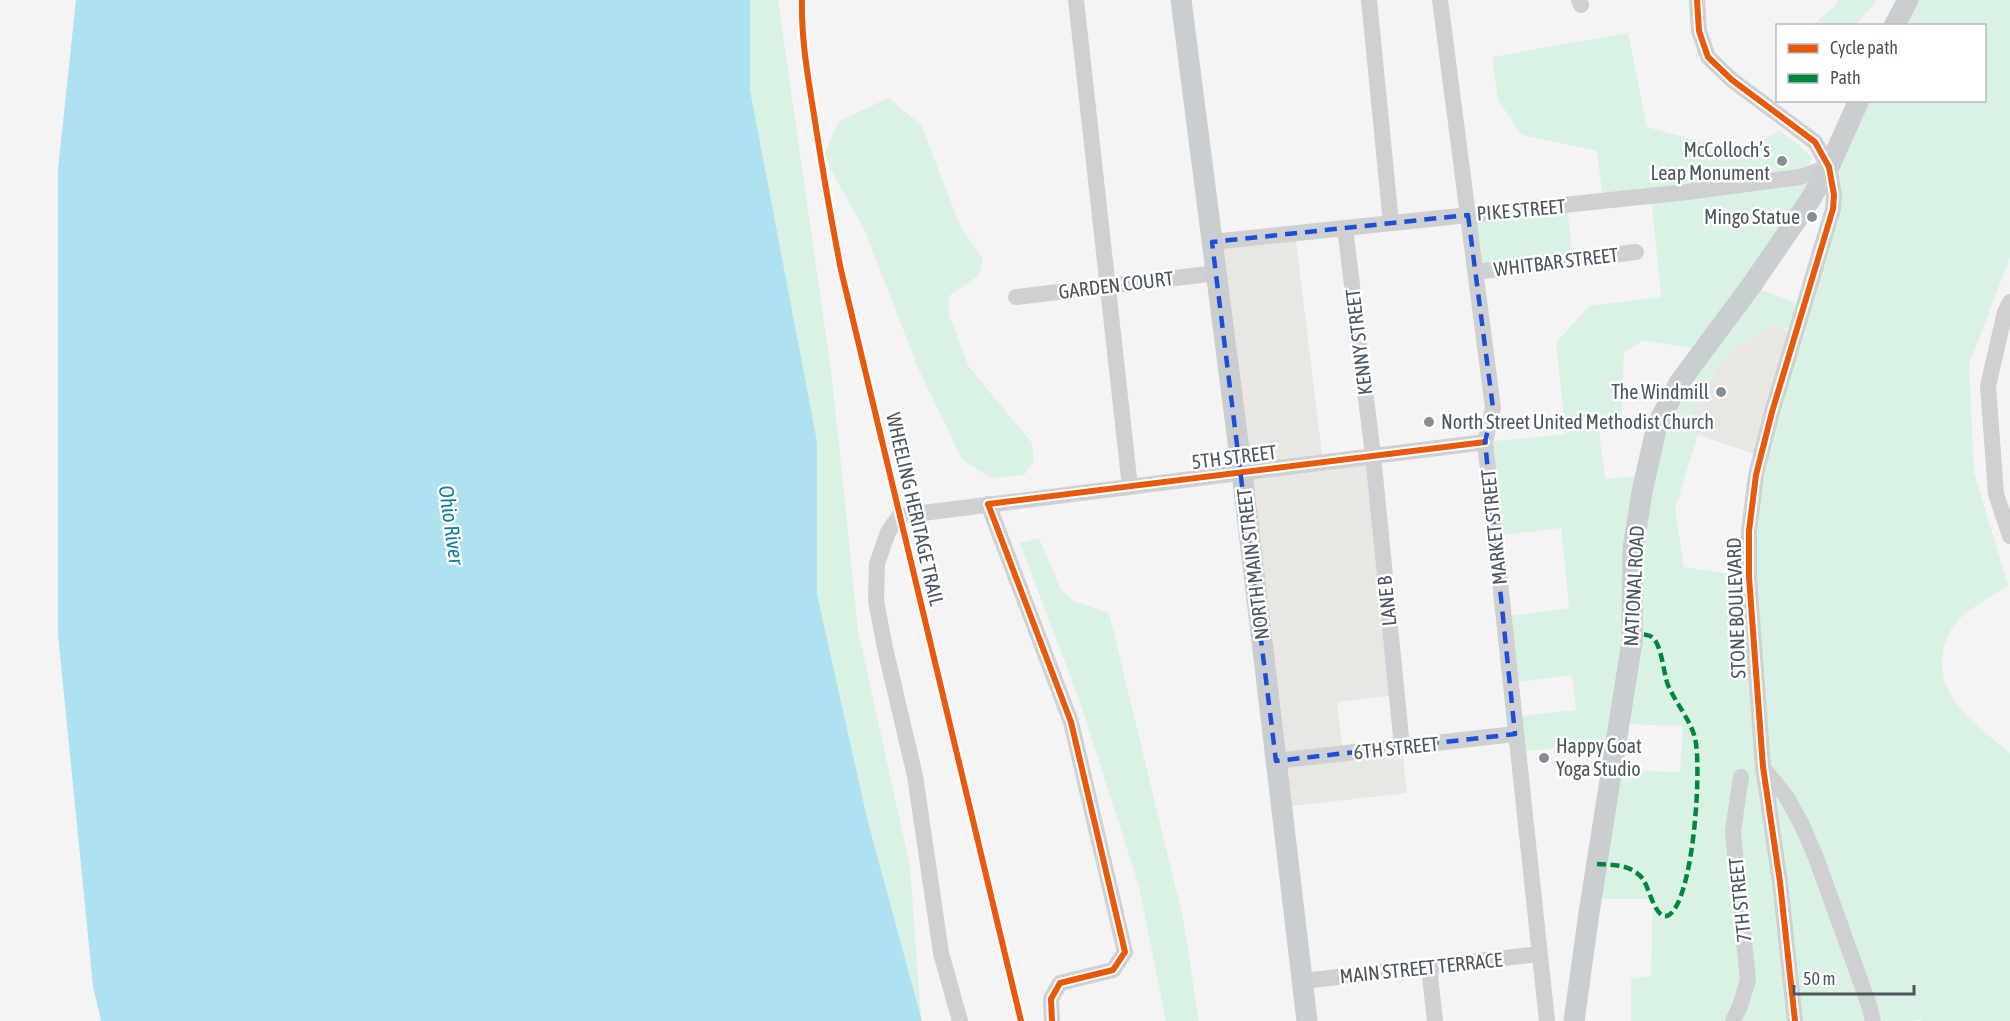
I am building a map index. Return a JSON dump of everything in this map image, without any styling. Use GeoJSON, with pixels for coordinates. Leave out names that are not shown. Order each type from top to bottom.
{"type":"FeatureCollection","features":[{"type":"Feature","properties":{"kind":"main road","name":"NORTH MAIN STREET"},"geometry":{"type":"LineString","coordinates":[[1181,0],[1242,473],[1308,1021]]}},
{"type":"Feature","properties":{"kind":"main road"},"geometry":{"type":"LineString","coordinates":[[1895,24],[1908,0]]}},
{"type":"Feature","properties":{"kind":"main road","name":"NATIONAL ROAD"},"geometry":{"type":"LineString","coordinates":[[1574,1021],[1587,924],[1632,642],[1634,549],[1642,492],[1657,425],[1679,383],[1775,252],[1810,200],[1829,167],[1858,102]]}},
{"type":"Feature","properties":{"kind":"street"},"geometry":{"type":"LineString","coordinates":[[1076,0],[1130,487]]}},
{"type":"Feature","properties":{"kind":"street"},"geometry":{"type":"LineString","coordinates":[[1369,0],[1391,223]]}},
{"type":"Feature","properties":{"kind":"street","name":"MARKET STREET"},"geometry":{"type":"LineString","coordinates":[[1440,0],[1493,408],[1485,442],[1546,1021]]}},
{"type":"Feature","properties":{"kind":"street"},"geometry":{"type":"LineString","coordinates":[[1697,0],[1699,32],[1707,57],[1732,80],[1815,142],[1829,167]]}},
{"type":"Feature","properties":{"kind":"street","name":"PIKE STREET"},"geometry":{"type":"LineString","coordinates":[[1212,242],[1687,192],[1800,177],[1829,167]]}},
{"type":"Feature","properties":{"kind":"street","name":"STONE BOULEVARD"},"geometry":{"type":"LineString","coordinates":[[1795,1021],[1780,882],[1763,767],[1749,577],[1749,531],[1756,476],[1770,420],[1833,209],[1834,195],[1829,167]]}},
{"type":"Feature","properties":{"kind":"street","name":"KENNY STREET"},"geometry":{"type":"LineString","coordinates":[[1345,228],[1373,455]]}},
{"type":"Feature","properties":{"kind":"street","name":"WHITBAR STREET"},"geometry":{"type":"LineString","coordinates":[[1476,272],[1636,252]]}},
{"type":"Feature","properties":{"kind":"street","name":"GARDEN COURT"},"geometry":{"type":"LineString","coordinates":[[1016,297],[1216,273]]}},
{"type":"Feature","properties":{"kind":"street"},"geometry":{"type":"LineString","coordinates":[[2010,302],[2005,312],[1988,386],[1996,495],[2010,536]]}},
{"type":"Feature","properties":{"kind":"street","name":"5TH STREET"},"geometry":{"type":"LineString","coordinates":[[960,1021],[941,953],[915,776],[876,601],[877,564],[888,532],[899,516],[1485,442]]}},
{"type":"Feature","properties":{"kind":"street","name":"LANE B"},"geometry":{"type":"LineString","coordinates":[[1373,455],[1402,747]]}},
{"type":"Feature","properties":{"kind":"street"},"geometry":{"type":"LineString","coordinates":[[988,504],[1071,722],[1125,952],[1113,970],[1060,983],[1052,999],[1052,1021]]}},
{"type":"Feature","properties":{"kind":"street","name":"6TH STREET"},"geometry":{"type":"LineString","coordinates":[[1276,760],[1515,734]]}},
{"type":"Feature","properties":{"kind":"street"},"geometry":{"type":"LineString","coordinates":[[1763,767],[1786,796],[1805,832],[1873,1021]]}},
{"type":"Feature","properties":{"kind":"street","name":"7TH STREET"},"geometry":{"type":"LineString","coordinates":[[1733,1021],[1748,980],[1733,831],[1741,777]]}},
{"type":"Feature","properties":{"kind":"street","name":"MAIN STREET TERRACE"},"geometry":{"type":"LineString","coordinates":[[1303,981],[1539,954]]}},
{"type":"Feature","properties":{"kind":"street"},"geometry":{"type":"LineString","coordinates":[[1429,967],[1435,1021]]}},
{"type":"Feature","properties":{"kind":"highlighted area"},"geometry":{"type":"Polygon","coordinates":[[[1468,215],[1493,408],[1485,442],[1515,734],[1276,761],[1212,242],[1468,215]]]}},
{"type":"Feature","properties":{"kind":"shaded area"},"geometry":{"type":"Polygon","coordinates":[[[1295,233],[1323,462],[1373,455],[1396,695],[1337,702],[1343,753],[1402,747],[1407,793],[1282,807],[1212,242],[1295,233]]]}},
{"type":"Feature","properties":{"kind":"shaded area"},"geometry":{"type":"Polygon","coordinates":[[[1773,325],[1796,333],[1761,456],[1687,431],[1696,399],[1729,353],[1773,325]]]}},
{"type":"Feature","properties":{"kind":"green space"},"geometry":{"type":"Polygon","coordinates":[[[750,0],[778,0],[832,378],[858,630],[910,867],[921,1018],[867,818],[817,594],[817,441],[750,90],[750,0]]]}},
{"type":"Feature","properties":{"kind":"green space"},"geometry":{"type":"Polygon","coordinates":[[[1837,0],[1877,0],[1857,24],[1814,24],[1836,5],[1837,0]]]}},
{"type":"Feature","properties":{"kind":"green space"},"geometry":{"type":"Polygon","coordinates":[[[1908,0],[2010,0],[2010,257],[1969,365],[1974,473],[2008,585],[1971,609],[1955,624],[1945,642],[1942,665],[1944,680],[1960,708],[2010,753],[2010,1021],[1921,1021],[1920,1019],[1912,1021],[1631,1021],[1631,979],[1651,976],[1653,899],[1591,899],[1612,770],[1680,772],[1683,726],[1619,724],[1616,742],[1517,752],[1513,717],[1576,710],[1572,675],[1510,683],[1503,617],[1569,608],[1561,528],[1495,536],[1485,442],[1566,434],[1556,343],[1589,306],[1661,297],[1651,197],[1603,202],[1597,151],[1522,135],[1498,100],[1492,57],[1628,33],[1647,127],[1741,153],[1779,131],[1799,145],[1812,158],[1806,169],[1829,167],[1859,102],[1986,102],[1986,24],[1895,24],[1908,0]],[[1829,168],[1751,286],[1804,306],[1833,209],[1829,168]],[[1773,325],[1729,353],[1696,399],[1687,430],[1698,434],[1675,509],[1684,567],[1749,577],[1749,531],[1796,332],[1773,325]],[[1643,340],[1624,353],[1621,429],[1599,431],[1605,479],[1646,475],[1657,425],[1703,350],[1643,340]]]}},
{"type":"Feature","properties":{"kind":"green space"},"geometry":{"type":"Polygon","coordinates":[[[889,98],[921,125],[961,228],[983,258],[979,275],[949,296],[949,315],[969,367],[1032,443],[1034,461],[1024,475],[990,478],[962,459],[918,368],[865,231],[831,170],[825,153],[839,121],[889,98]]]}},
{"type":"Feature","properties":{"kind":"green space"},"geometry":{"type":"Polygon","coordinates":[[[1567,206],[1573,260],[1476,272],[1468,215],[1567,206]]]}},
{"type":"Feature","properties":{"kind":"green space"},"geometry":{"type":"Polygon","coordinates":[[[1039,538],[1061,589],[1073,601],[1109,613],[1183,918],[1199,1021],[1166,1021],[1139,886],[1080,702],[1020,543],[1039,538]]]}},
{"type":"Feature","properties":{"kind":"water","name":"Ohio River"},"geometry":{"type":"Polygon","coordinates":[[[76,0],[750,0],[750,90],[817,441],[817,594],[867,818],[922,1021],[101,1021],[93,986],[58,635],[58,169],[76,0]]]}},
{"type":"Feature","properties":{"kind":"marked path"},"geometry":{"type":"LineString","coordinates":[[1597,864],[1622,866],[1633,870],[1643,879],[1653,903],[1664,916],[1669,915],[1678,904],[1690,859],[1696,802],[1695,738],[1690,724],[1668,685],[1662,658],[1654,639],[1644,634],[1632,634]]}},
{"type":"Feature","properties":{"kind":"cycle path","name":"WHEELING HERITAGE TRAIL"},"geometry":{"type":"LineString","coordinates":[[802,0],[807,72],[841,270],[1021,1021]]}},
{"type":"Feature","properties":{"kind":"cycle path"},"geometry":{"type":"LineString","coordinates":[[1697,0],[1699,31],[1708,57],[1732,80],[1815,142],[1829,167],[1834,195],[1833,209],[1772,412],[1756,475],[1749,531],[1749,577],[1763,767],[1780,882],[1795,1021]]}},
{"type":"Feature","properties":{"kind":"cycle path"},"geometry":{"type":"LineString","coordinates":[[1052,1021],[1051,999],[1060,983],[1113,970],[1125,952],[1071,722],[988,504],[1485,442]]}},
{"type":"Feature","properties":{"kind":"place","name":"McColloch’s Leap Monument"},"geometry":{"type":"Point","coordinates":[1782,161]}},
{"type":"Feature","properties":{"kind":"place","name":"Mingo Statue"},"geometry":{"type":"Point","coordinates":[1812,217]}},
{"type":"Feature","properties":{"kind":"place","name":"The Windmill"},"geometry":{"type":"Point","coordinates":[1721,392]}},
{"type":"Feature","properties":{"kind":"place","name":"North Street United Methodist Church"},"geometry":{"type":"Point","coordinates":[1429,422]}},
{"type":"Feature","properties":{"kind":"place","name":"Happy Goat Yoga Studio"},"geometry":{"type":"Point","coordinates":[1544,758]}}]}
